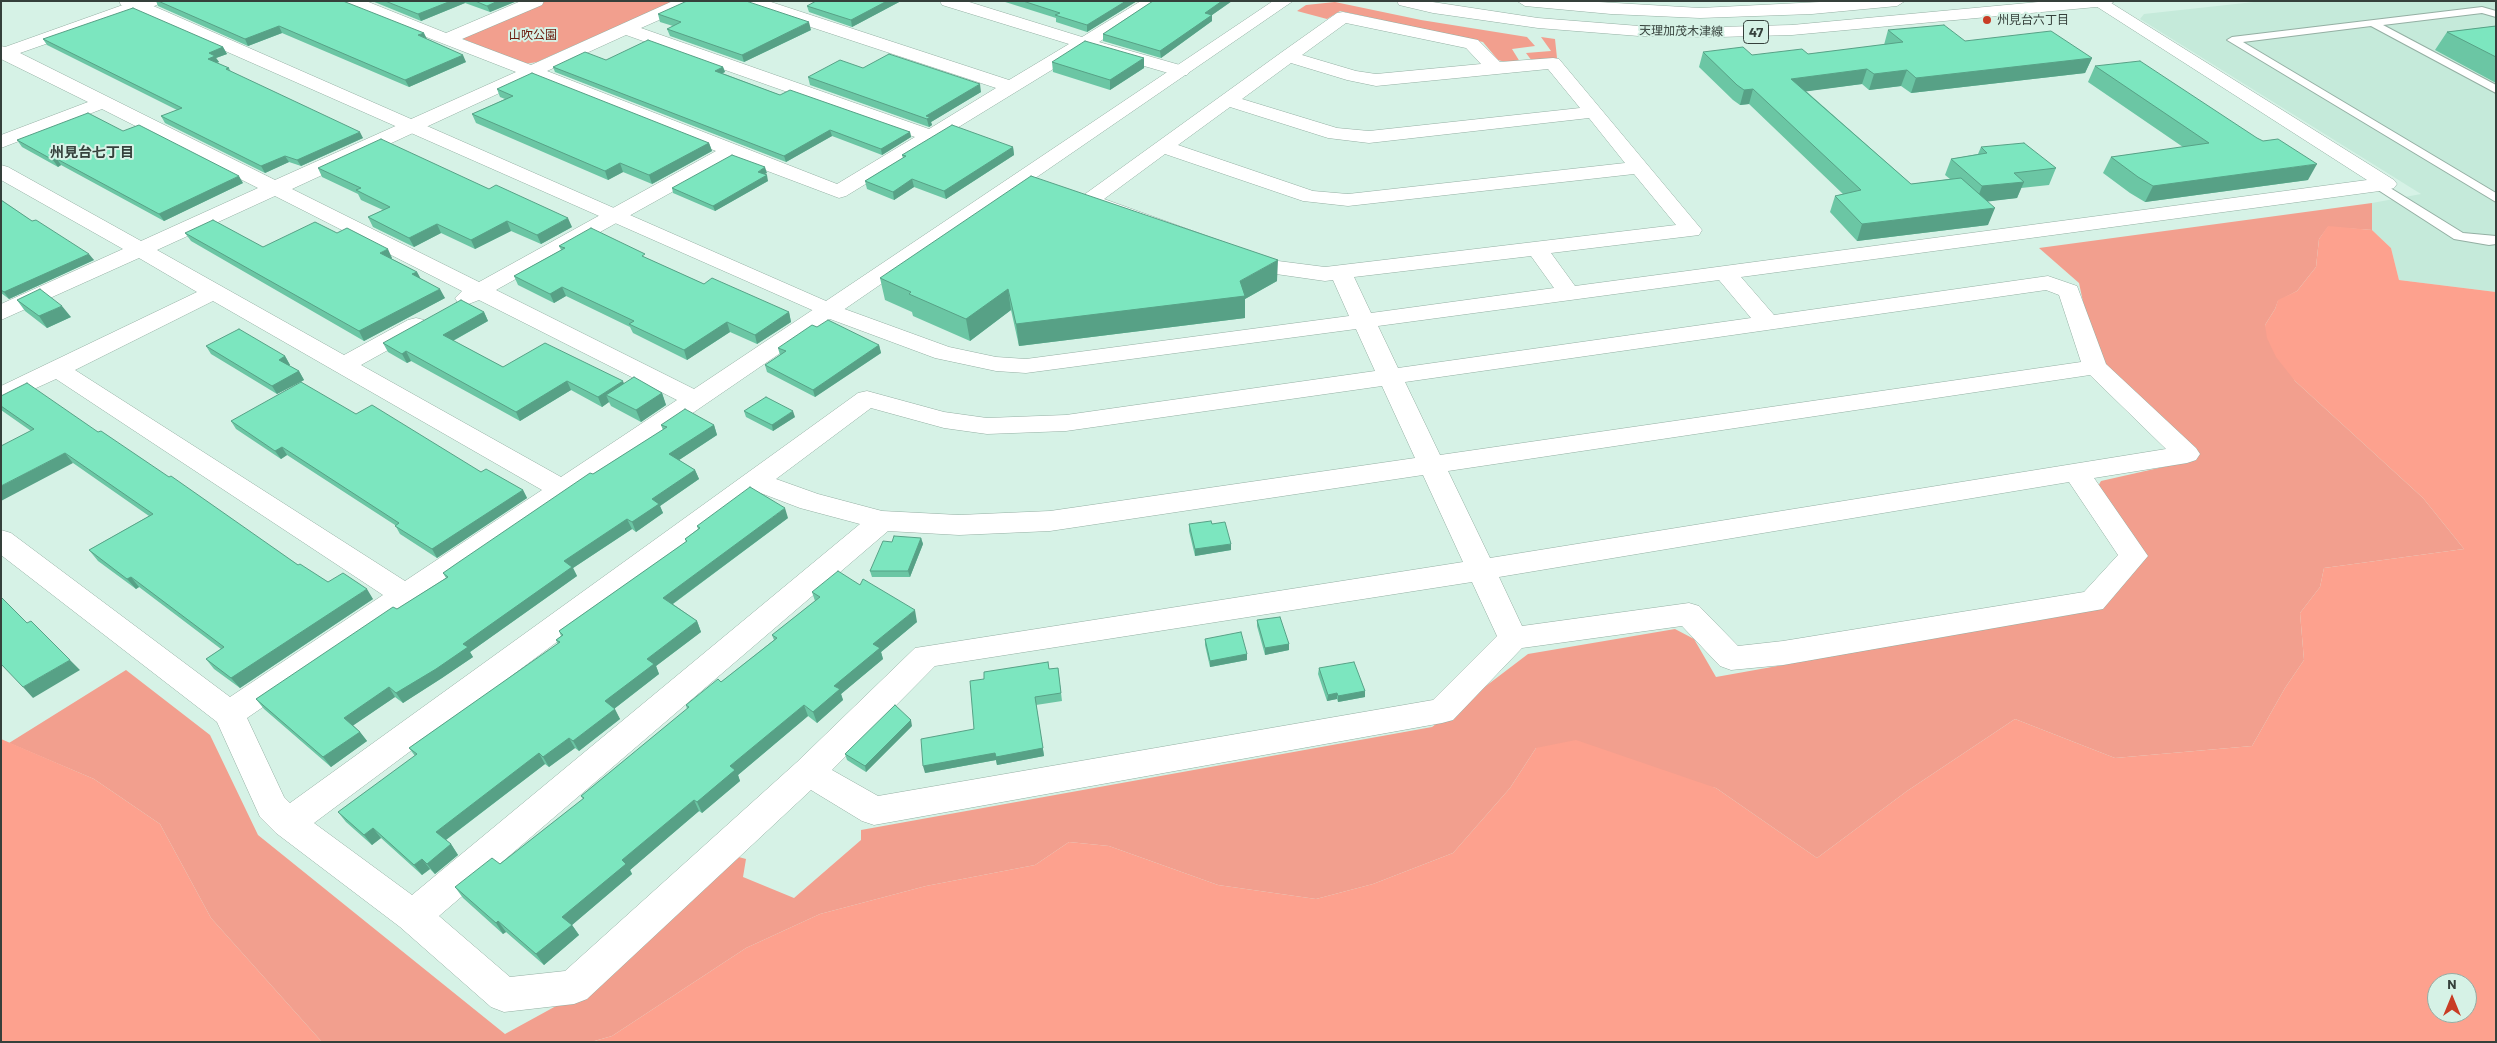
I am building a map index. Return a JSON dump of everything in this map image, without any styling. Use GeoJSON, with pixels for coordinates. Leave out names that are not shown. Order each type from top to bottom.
{"type":"FeatureCollection","features":[{"type":"Feature","properties":{"kind":"street"},"geometry":{"type":"LineString","coordinates":[[350,1],[839,192],[1152,1]]}},
{"type":"Feature","properties":{"kind":"street"},"geometry":{"type":"LineString","coordinates":[[446,39],[536,1]]}},
{"type":"Feature","properties":{"kind":"street"},"geometry":{"type":"LineString","coordinates":[[1,313],[686,1]]}},
{"type":"Feature","properties":{"kind":"street"},"geometry":{"type":"LineString","coordinates":[[750,1],[773,4],[1011,87]]}},
{"type":"Feature","properties":{"kind":"street"},"geometry":{"type":"LineString","coordinates":[[948,1],[1181,71]]}},
{"type":"Feature","properties":{"kind":"street"},"geometry":{"type":"LineString","coordinates":[[229,714],[1285,1]]}},
{"type":"Feature","properties":{"kind":"street","name":"天理加茂木津線"},"geometry":{"type":"LineString","coordinates":[[1405,1],[1433,8],[1538,23],[1639,31],[1718,32],[1830,27],[2101,2]]}},
{"type":"Feature","properties":{"kind":"street","name":"天理加茂木津線"},"geometry":{"type":"LineString","coordinates":[[1525,1],[1610,9],[1700,12],[1812,9],[1897,1]]}},
{"type":"Feature","properties":{"kind":"street"},"geometry":{"type":"LineString","coordinates":[[2,52],[138,3],[412,127],[828,310],[943,353],[1011,365],[1048,363],[2386,184],[2101,2]]}},
{"type":"Feature","properties":{"kind":"street"},"geometry":{"type":"LineString","coordinates":[[1288,56],[1353,76],[1376,80],[1553,63],[1691,230],[1325,274],[1276,267],[1246,258],[1088,201],[1227,100],[1288,56],[1343,17],[1472,44],[1495,68]]}},
{"type":"Feature","properties":{"kind":"street"},"geometry":{"type":"LineString","coordinates":[[626,29],[930,136]]}},
{"type":"Feature","properties":{"kind":"street"},"geometry":{"type":"LineString","coordinates":[[2,52],[696,399]]}},
{"type":"Feature","properties":{"kind":"street"},"geometry":{"type":"LineString","coordinates":[[1227,100],[1335,134],[1369,137],[1594,112]]}},
{"type":"Feature","properties":{"kind":"street"},"geometry":{"type":"LineString","coordinates":[[1,142],[104,102]]}},
{"type":"Feature","properties":{"kind":"street"},"geometry":{"type":"LineString","coordinates":[[1163,147],[1310,197],[1348,200],[1640,168]]}},
{"type":"Feature","properties":{"kind":"street"},"geometry":{"type":"LineString","coordinates":[[343,365],[732,150]]}},
{"type":"Feature","properties":{"kind":"street"},"geometry":{"type":"LineString","coordinates":[[1,171],[562,489]]}},
{"type":"Feature","properties":{"kind":"street"},"geometry":{"type":"LineString","coordinates":[[1536,248],[1569,293]]}},
{"type":"Feature","properties":{"kind":"street"},"geometry":{"type":"LineString","coordinates":[[1724,272],[1768,323]]}},
{"type":"Feature","properties":{"kind":"street"},"geometry":{"type":"LineString","coordinates":[[1341,273],[1513,638]]}},
{"type":"Feature","properties":{"kind":"street"},"geometry":{"type":"LineString","coordinates":[[1,540],[229,714],[272,807],[288,823],[413,916],[504,995],[574,987],[809,772],[926,656],[1481,570],[2187,454],[2095,367],[2069,291],[2048,283],[1066,423],[987,426],[944,420],[867,399],[288,823]]}},
{"type":"Feature","properties":{"kind":"street"},"geometry":{"type":"LineString","coordinates":[[1,396],[214,292]]}},
{"type":"Feature","properties":{"kind":"street"},"geometry":{"type":"LineString","coordinates":[[756,482],[810,501],[882,521],[959,525],[1050,521],[2095,367]]}},
{"type":"Feature","properties":{"kind":"street"},"geometry":{"type":"LineString","coordinates":[[57,369],[405,595]]}},
{"type":"Feature","properties":{"kind":"street"},"geometry":{"type":"LineString","coordinates":[[809,772],[874,811],[1442,711],[1513,638],[1689,614],[1731,658],[1783,653],[2093,601],[2134,556],[2076,472]]}},
{"type":"Feature","properties":{"kind":"street"},"geometry":{"type":"LineString","coordinates":[[413,916],[882,521]]}},
{"type":"Feature","properties":{"kind":"lane"},"geometry":{"type":"LineString","coordinates":[[2496,14],[2482,10],[2232,40],[2496,198]]}},
{"type":"Feature","properties":{"kind":"lane"},"geometry":{"type":"LineString","coordinates":[[2372,23],[2496,90]]}},
{"type":"Feature","properties":{"kind":"lane"},"geometry":{"type":"LineString","coordinates":[[2378,185],[2459,236],[2489,241],[2496,240]]}},
{"type":"Feature","properties":{"kind":"shaded area"},"geometry":{"type":"Polygon","coordinates":[[[2263,1],[2496,1],[2496,292],[2399,280],[2391,248],[2372,230],[2372,203],[2421,194],[2140,19],[2144,14],[2263,1]]]}},
{"type":"Feature","properties":{"kind":"shaded area"},"geometry":{"type":"Polygon","coordinates":[[[2328,226],[2372,230],[2391,248],[2399,280],[2496,292],[2496,1042],[591,1042],[612,1036],[746,948],[820,914],[926,886],[1035,865],[1069,842],[1109,846],[1218,885],[1316,899],[1373,884],[1453,853],[1510,788],[1536,748],[1576,740],[1716,788],[1817,858],[1907,791],[2015,719],[2115,758],[2252,746],[2285,688],[2304,660],[2300,613],[2320,587],[2324,568],[2464,549],[2423,498],[2295,381],[2276,357],[2267,338],[2265,325],[2278,300],[2297,291],[2316,267],[2319,239],[2328,226]]]}},
{"type":"Feature","properties":{"kind":"shaded area"},"geometry":{"type":"Polygon","coordinates":[[[1,739],[94,779],[160,824],[211,918],[322,1042],[1,1042],[1,739]]]}},
{"type":"Feature","properties":{"kind":"green space","name":"山吹公園"},"geometry":{"type":"Polygon","coordinates":[[[545,1],[674,1],[537,62],[525,64],[463,39],[465,35],[545,1]]]}},
{"type":"Feature","properties":{"kind":"green space"},"geometry":{"type":"Polygon","coordinates":[[[1335,2],[1421,20],[1527,37],[1535,46],[1512,49],[1520,62],[1509,63],[1498,60],[1483,42],[1340,11],[1327,19],[1297,11],[1306,5],[1335,2]]]}},
{"type":"Feature","properties":{"kind":"green space"},"geometry":{"type":"Polygon","coordinates":[[[1541,37],[1555,39],[1557,58],[1532,61],[1526,53],[1551,51],[1541,37]]]}},
{"type":"Feature","properties":{"kind":"green space"},"geometry":{"type":"Polygon","coordinates":[[[2372,203],[2372,230],[2328,227],[2319,239],[2316,267],[2297,291],[2278,301],[2265,325],[2295,381],[2423,498],[2464,549],[2324,568],[2320,587],[2300,613],[2304,660],[2285,688],[2252,746],[2115,758],[2015,719],[1907,791],[1817,858],[1716,788],[1536,748],[1510,788],[1453,853],[1373,884],[1316,899],[1218,885],[1109,846],[1069,842],[1035,865],[926,886],[820,914],[746,948],[612,1036],[591,1042],[322,1042],[211,918],[160,824],[94,779],[9,743],[126,670],[210,735],[258,835],[505,1034],[609,977],[735,856],[746,859],[743,877],[794,898],[861,840],[861,830],[1432,727],[1528,654],[1675,629],[1694,639],[1716,677],[2096,609],[2142,562],[2097,488],[2101,481],[2194,460],[2095,358],[2079,283],[2039,248],[2372,203]]]}},
{"type":"Feature","properties":{"kind":"building"},"geometry":{"type":"Polygon","coordinates":[[[158,1],[343,1],[424,33],[418,35],[463,55],[405,80],[279,26],[245,39],[158,1]]]}},
{"type":"Feature","properties":{"kind":"building"},"geometry":{"type":"Polygon","coordinates":[[[385,1],[451,1],[418,14],[385,1]]]}},
{"type":"Feature","properties":{"kind":"building"},"geometry":{"type":"Polygon","coordinates":[[[475,1],[498,1],[487,6],[475,1]]]}},
{"type":"Feature","properties":{"kind":"building"},"geometry":{"type":"Polygon","coordinates":[[[687,1],[746,1],[809,22],[742,55],[667,29],[681,22],[658,14],[687,1]]]}},
{"type":"Feature","properties":{"kind":"building"},"geometry":{"type":"Polygon","coordinates":[[[816,1],[887,1],[851,20],[807,6],[816,1]]]}},
{"type":"Feature","properties":{"kind":"building"},"geometry":{"type":"Polygon","coordinates":[[[1023,1],[1126,1],[1087,25],[1055,15],[1060,13],[1023,1]]]}},
{"type":"Feature","properties":{"kind":"building"},"geometry":{"type":"Polygon","coordinates":[[[1153,1],[1222,1],[1205,13],[1212,15],[1160,51],[1103,34],[1153,1]]]}},
{"type":"Feature","properties":{"kind":"building"},"geometry":{"type":"Polygon","coordinates":[[[133,8],[223,47],[209,53],[215,56],[208,59],[229,68],[226,69],[360,132],[297,160],[285,156],[261,166],[161,116],[182,108],[43,39],[133,8]]]}},
{"type":"Feature","properties":{"kind":"building"},"geometry":{"type":"Polygon","coordinates":[[[1944,25],[1965,41],[2051,31],[2092,58],[1916,78],[1907,70],[1874,74],[1867,69],[1791,79],[1911,184],[1961,178],[1995,208],[1862,224],[1835,196],[1861,190],[1753,89],[1744,90],[1737,85],[1703,52],[1743,47],[1752,55],[1802,49],[1808,54],[1903,42],[1888,30],[1944,25]]]}},
{"type":"Feature","properties":{"kind":"building"},"geometry":{"type":"Polygon","coordinates":[[[2496,26],[2496,57],[2447,32],[2496,26]]]}},
{"type":"Feature","properties":{"kind":"building"},"geometry":{"type":"Polygon","coordinates":[[[648,40],[723,67],[715,71],[780,95],[790,90],[910,132],[881,149],[830,130],[784,156],[553,67],[585,52],[606,60],[648,40]]]}},
{"type":"Feature","properties":{"kind":"building"},"geometry":{"type":"Polygon","coordinates":[[[1085,41],[1144,58],[1110,80],[1052,62],[1085,41]]]}},
{"type":"Feature","properties":{"kind":"building"},"geometry":{"type":"Polygon","coordinates":[[[889,54],[980,84],[926,116],[930,117],[927,119],[808,77],[840,60],[863,68],[889,54]]]}},
{"type":"Feature","properties":{"kind":"building"},"geometry":{"type":"Polygon","coordinates":[[[2140,61],[2257,138],[2263,141],[2278,139],[2317,164],[2153,186],[2111,157],[2209,143],[2095,66],[2140,61]]]}},
{"type":"Feature","properties":{"kind":"building"},"geometry":{"type":"Polygon","coordinates":[[[532,73],[709,143],[649,175],[620,163],[605,171],[472,114],[513,96],[497,89],[532,73]]]}},
{"type":"Feature","properties":{"kind":"building"},"geometry":{"type":"Polygon","coordinates":[[[88,113],[123,131],[139,125],[239,176],[159,214],[57,159],[53,160],[17,140],[88,113]]]}},
{"type":"Feature","properties":{"kind":"building"},"geometry":{"type":"Polygon","coordinates":[[[952,125],[1013,147],[944,191],[912,179],[893,192],[865,181],[906,156],[902,155],[952,125]]]}},
{"type":"Feature","properties":{"kind":"building"},"geometry":{"type":"Polygon","coordinates":[[[381,139],[489,189],[496,185],[568,218],[537,235],[507,221],[471,240],[437,224],[409,238],[368,217],[390,207],[356,190],[361,188],[318,168],[381,139]]]}},
{"type":"Feature","properties":{"kind":"building"},"geometry":{"type":"Polygon","coordinates":[[[2024,143],[2056,168],[2014,173],[2024,182],[1982,186],[1951,159],[1987,153],[1981,147],[2024,143]]]}},
{"type":"Feature","properties":{"kind":"building"},"geometry":{"type":"Polygon","coordinates":[[[732,155],[765,167],[758,172],[767,175],[713,206],[672,188],[732,155]]]}},
{"type":"Feature","properties":{"kind":"building"},"geometry":{"type":"Polygon","coordinates":[[[1031,176],[1278,260],[1240,281],[1245,296],[1016,324],[1008,289],[966,319],[909,294],[911,292],[880,278],[1031,176]]]}},
{"type":"Feature","properties":{"kind":"building"},"geometry":{"type":"Polygon","coordinates":[[[1,200],[32,221],[36,220],[89,254],[4,292],[1,290],[1,200]]]}},
{"type":"Feature","properties":{"kind":"building"},"geometry":{"type":"Polygon","coordinates":[[[213,220],[263,247],[315,222],[337,233],[347,228],[388,249],[380,253],[417,272],[412,274],[440,289],[359,331],[185,233],[213,220]]]}},
{"type":"Feature","properties":{"kind":"building"},"geometry":{"type":"Polygon","coordinates":[[[591,228],[645,254],[642,256],[704,284],[712,278],[789,312],[755,335],[727,322],[684,350],[629,324],[634,321],[562,287],[550,294],[514,276],[565,248],[559,246],[591,228]]]}},
{"type":"Feature","properties":{"kind":"building"},"geometry":{"type":"Polygon","coordinates":[[[40,289],[62,306],[39,316],[17,300],[40,289]]]}},
{"type":"Feature","properties":{"kind":"building"},"geometry":{"type":"Polygon","coordinates":[[[461,300],[484,312],[443,335],[503,367],[545,343],[623,381],[598,397],[567,381],[516,412],[406,351],[402,354],[383,343],[461,300]]]}},
{"type":"Feature","properties":{"kind":"building"},"geometry":{"type":"Polygon","coordinates":[[[828,320],[879,345],[813,390],[765,365],[786,351],[778,348],[812,325],[817,327],[828,320]]]}},
{"type":"Feature","properties":{"kind":"building"},"geometry":{"type":"Polygon","coordinates":[[[239,329],[285,356],[279,360],[299,371],[272,386],[206,346],[239,329]]]}},
{"type":"Feature","properties":{"kind":"building"},"geometry":{"type":"Polygon","coordinates":[[[634,377],[662,393],[636,410],[606,395],[634,377]]]}},
{"type":"Feature","properties":{"kind":"building"},"geometry":{"type":"Polygon","coordinates":[[[301,382],[356,414],[372,405],[481,472],[486,469],[523,490],[432,549],[395,526],[399,523],[282,447],[275,451],[231,421],[301,382]]]}},
{"type":"Feature","properties":{"kind":"building"},"geometry":{"type":"Polygon","coordinates":[[[27,383],[98,432],[101,431],[169,477],[171,476],[298,565],[300,564],[328,582],[343,573],[367,589],[231,678],[206,659],[224,647],[131,577],[127,579],[89,550],[153,514],[65,453],[1,486],[1,446],[34,429],[1,406],[1,396],[27,383]]]}},
{"type":"Feature","properties":{"kind":"building"},"geometry":{"type":"Polygon","coordinates":[[[766,397],[793,411],[772,425],[744,411],[766,397]]]}},
{"type":"Feature","properties":{"kind":"building"},"geometry":{"type":"Polygon","coordinates":[[[685,409],[714,425],[669,454],[695,470],[652,499],[659,504],[632,522],[627,519],[564,561],[572,567],[463,644],[468,647],[396,693],[389,687],[344,718],[360,732],[323,757],[256,699],[393,607],[397,609],[448,577],[443,573],[590,473],[593,474],[667,427],[661,425],[685,409]]]}},
{"type":"Feature","properties":{"kind":"building"},"geometry":{"type":"Polygon","coordinates":[[[750,487],[785,508],[663,598],[697,621],[647,659],[654,664],[605,701],[615,709],[573,741],[569,738],[543,757],[539,753],[436,832],[451,844],[427,864],[422,859],[414,865],[373,828],[364,835],[338,812],[417,754],[409,748],[560,642],[556,640],[563,635],[559,631],[687,541],[685,539],[700,528],[697,526],[750,487]]]}},
{"type":"Feature","properties":{"kind":"building"},"geometry":{"type":"Polygon","coordinates":[[[1211,521],[1212,524],[1225,522],[1231,544],[1195,549],[1189,524],[1211,521]]]}},
{"type":"Feature","properties":{"kind":"building"},"geometry":{"type":"Polygon","coordinates":[[[894,536],[921,538],[908,571],[870,571],[883,541],[892,542],[894,536]]]}},
{"type":"Feature","properties":{"kind":"building"},"geometry":{"type":"Polygon","coordinates":[[[838,571],[860,585],[863,579],[915,610],[873,644],[880,648],[834,686],[840,689],[813,712],[804,705],[730,766],[735,770],[697,802],[694,800],[622,860],[626,864],[562,917],[572,925],[536,954],[498,921],[496,923],[455,887],[492,858],[500,864],[584,798],[581,796],[689,707],[686,705],[718,679],[721,682],[777,638],[772,635],[820,597],[812,592],[838,571]]]}},
{"type":"Feature","properties":{"kind":"building"},"geometry":{"type":"Polygon","coordinates":[[[1,597],[27,623],[31,621],[70,660],[23,687],[1,664],[1,597]]]}},
{"type":"Feature","properties":{"kind":"building"},"geometry":{"type":"Polygon","coordinates":[[[1280,617],[1289,644],[1265,648],[1257,620],[1280,617]]]}},
{"type":"Feature","properties":{"kind":"building"},"geometry":{"type":"Polygon","coordinates":[[[1241,632],[1247,654],[1210,661],[1205,639],[1241,632]]]}},
{"type":"Feature","properties":{"kind":"building"},"geometry":{"type":"Polygon","coordinates":[[[1048,662],[1049,669],[1058,668],[1061,693],[1035,697],[1043,748],[996,757],[995,753],[923,766],[921,739],[974,729],[970,681],[984,679],[984,672],[1048,662]]]}},
{"type":"Feature","properties":{"kind":"building"},"geometry":{"type":"Polygon","coordinates":[[[1354,662],[1365,691],[1338,696],[1337,693],[1328,695],[1319,668],[1354,662]]]}},
{"type":"Feature","properties":{"kind":"building"},"geometry":{"type":"Polygon","coordinates":[[[895,705],[911,720],[865,766],[845,754],[895,705]]]}},
{"type":"Feature","properties":{"kind":"place","name":"州見台六丁目"},"geometry":{"type":"Point","coordinates":[1987,20]}},
{"type":"Feature","properties":{"kind":"district","name":"州見台七丁目"},"geometry":{"type":"Point","coordinates":[92,152]}}]}
